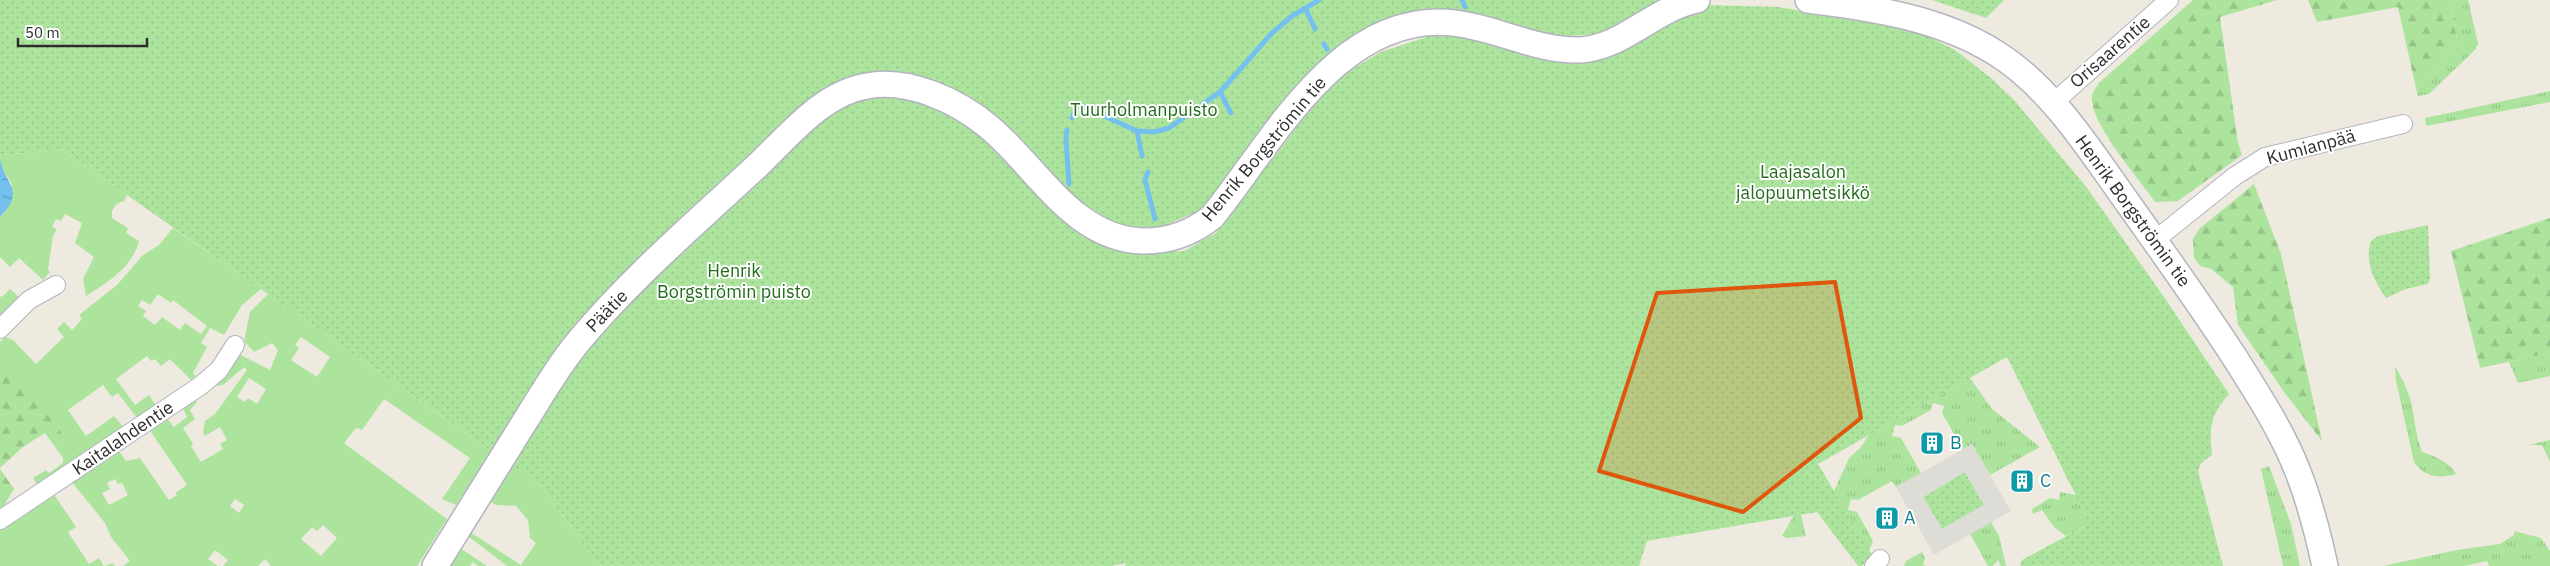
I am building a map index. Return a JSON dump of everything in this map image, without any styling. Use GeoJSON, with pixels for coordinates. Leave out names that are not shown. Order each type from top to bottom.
{"type":"FeatureCollection","features":[{"type":"Feature","properties":{"kind":"street","name":"Henrik Borgströmin tie"},"geometry":{"type":"LineString","coordinates":[[832,100],[846,91],[885,84],[902,86],[952,104],[971,113],[991,129],[1069,208],[1087,222],[1116,237],[1136,241],[1158,241],[1176,237],[1197,228],[1212,216],[1308,91],[1351,53],[1386,34],[1413,25],[1433,22],[1454,23],[1545,47],[1581,50],[1619,39],[1667,11],[1697,0]]}},
{"type":"Feature","properties":{"kind":"street","name":"Henrik Borgströmin tie"},"geometry":{"type":"LineString","coordinates":[[1808,0],[1911,18],[1944,27],[1978,42],[2024,74],[2070,123],[2222,337],[2275,424],[2297,470],[2311,508],[2326,566]]}},
{"type":"Feature","properties":{"kind":"street","name":"Orisaarentie"},"geometry":{"type":"LineString","coordinates":[[2052,104],[2169,0]]}},
{"type":"Feature","properties":{"kind":"street","name":"Päätie"},"geometry":{"type":"LineString","coordinates":[[435,566],[547,387],[577,344],[607,309],[699,220],[812,114],[832,100]]}},
{"type":"Feature","properties":{"kind":"street","name":"Kumianpää"},"geometry":{"type":"LineString","coordinates":[[2154,241],[2234,176],[2265,157],[2403,124]]}},
{"type":"Feature","properties":{"kind":"street"},"geometry":{"type":"LineString","coordinates":[[0,330],[29,300],[56,285]]}},
{"type":"Feature","properties":{"kind":"street","name":"Kaitalahdentie"},"geometry":{"type":"LineString","coordinates":[[0,520],[200,386],[219,370],[235,345]]}},
{"type":"Feature","properties":{"kind":"highlighted area"},"geometry":{"type":"Polygon","coordinates":[[[1835,282],[1861,418],[1743,512],[1599,471],[1657,293],[1835,282]]]}},
{"type":"Feature","properties":{"kind":"green space","name":"Henrik Borgströmin puisto"},"geometry":{"type":"Polygon","coordinates":[[[0,0],[1670,0],[1604,34],[1565,36],[1536,33],[1361,34],[1208,207],[1159,228],[1138,229],[1111,221],[1077,199],[1016,134],[994,115],[967,99],[960,113],[1136,252],[1184,251],[1216,233],[1332,81],[1381,52],[1433,35],[1481,39],[1581,61],[1611,56],[1705,5],[1778,7],[1915,30],[1955,50],[1991,78],[2015,101],[2087,188],[2164,297],[2229,394],[2218,409],[2212,422],[2212,455],[2201,463],[2198,471],[2223,566],[2020,566],[2022,560],[2087,525],[2087,518],[2007,357],[1818,464],[1872,555],[1862,566],[1858,566],[1817,512],[1647,541],[1639,566],[1125,566],[1126,563],[1112,566],[599,566],[541,486],[63,150],[0,155],[0,0]]]}},
{"type":"Feature","properties":{"kind":"green space"},"geometry":{"type":"Polygon","coordinates":[[[1932,0],[2004,0],[1986,18],[1932,0]]]}},
{"type":"Feature","properties":{"kind":"green space"},"geometry":{"type":"Polygon","coordinates":[[[2193,0],[2277,0],[2220,17],[2238,143],[2242,155],[2178,201],[2155,202],[2100,125],[2092,96],[2099,83],[2193,0]]]}},
{"type":"Feature","properties":{"kind":"green space"},"geometry":{"type":"Polygon","coordinates":[[[2308,0],[2449,0],[2458,43],[2416,88],[2398,7],[2317,22],[2308,0]]]}},
{"type":"Feature","properties":{"kind":"green space"},"geometry":{"type":"Polygon","coordinates":[[[2449,0],[2468,0],[2478,43],[2476,49],[2429,94],[2418,96],[2416,88],[2458,43],[2449,0]]]}},
{"type":"Feature","properties":{"kind":"green space"},"geometry":{"type":"Polygon","coordinates":[[[2550,91],[2550,102],[2426,126],[2425,118],[2550,91]]]}},
{"type":"Feature","properties":{"kind":"green space"},"geometry":{"type":"Polygon","coordinates":[[[63,150],[127,195],[124,201],[116,204],[112,211],[112,218],[128,228],[126,233],[139,241],[136,251],[125,267],[111,280],[86,296],[83,279],[94,257],[75,243],[82,223],[65,214],[61,221],[56,219],[52,227],[57,229],[53,236],[48,270],[50,272],[43,280],[19,258],[10,267],[0,257],[0,217],[4,213],[12,184],[1,166],[0,155],[63,150]]]}},
{"type":"Feature","properties":{"kind":"green space"},"geometry":{"type":"Polygon","coordinates":[[[2254,184],[2281,254],[2322,441],[2284,392],[2238,325],[2233,287],[2211,269],[2200,266],[2194,258],[2193,239],[2199,229],[2254,184]]]}},
{"type":"Feature","properties":{"kind":"green space"},"geometry":{"type":"Polygon","coordinates":[[[2550,218],[2550,353],[2480,368],[2451,251],[2550,218]]]}},
{"type":"Feature","properties":{"kind":"green space"},"geometry":{"type":"Polygon","coordinates":[[[2428,225],[2430,278],[2428,284],[2406,289],[2386,298],[2371,271],[2369,248],[2371,241],[2378,236],[2428,225]]]}},
{"type":"Feature","properties":{"kind":"green space"},"geometry":{"type":"Polygon","coordinates":[[[173,228],[261,289],[242,305],[224,335],[210,328],[201,343],[207,347],[193,373],[196,376],[191,380],[170,359],[161,366],[155,359],[151,361],[147,356],[116,379],[135,405],[149,395],[156,405],[137,418],[118,393],[112,397],[103,385],[68,410],[86,436],[114,416],[124,428],[39,487],[33,478],[46,470],[49,473],[63,463],[63,458],[55,447],[66,439],[0,354],[0,342],[5,337],[13,340],[36,364],[64,337],[57,329],[64,322],[72,330],[82,319],[79,315],[117,285],[143,255],[159,245],[173,228]],[[158,294],[150,305],[142,300],[138,306],[146,311],[143,316],[155,325],[162,317],[180,330],[185,323],[201,334],[207,326],[173,300],[171,303],[158,294]]]}},
{"type":"Feature","properties":{"kind":"green space"},"geometry":{"type":"Polygon","coordinates":[[[10,289],[22,300],[0,321],[0,296],[2,297],[10,289]]]}},
{"type":"Feature","properties":{"kind":"green space"},"geometry":{"type":"Polygon","coordinates":[[[268,294],[491,451],[456,505],[442,499],[470,458],[384,399],[362,430],[356,428],[344,443],[447,519],[417,566],[271,566],[265,559],[258,566],[223,566],[228,560],[215,550],[208,559],[218,566],[123,566],[130,561],[111,537],[105,523],[71,481],[118,450],[126,461],[140,458],[169,500],[177,495],[175,493],[187,485],[149,429],[166,417],[174,427],[187,417],[182,406],[194,398],[197,402],[190,410],[195,419],[183,428],[193,444],[191,446],[201,462],[223,449],[220,444],[227,440],[220,427],[205,436],[203,433],[205,421],[215,414],[247,370],[244,367],[223,385],[209,387],[239,354],[270,370],[278,350],[272,343],[254,352],[244,341],[250,312],[268,294]],[[301,337],[295,345],[299,348],[291,360],[317,377],[330,357],[301,337]],[[249,378],[237,397],[245,402],[248,398],[257,404],[266,389],[249,378]],[[115,479],[107,483],[110,489],[102,493],[109,505],[128,495],[122,483],[118,484],[115,479]],[[235,499],[230,506],[239,513],[244,505],[235,499]],[[323,525],[317,531],[312,527],[301,539],[321,556],[337,538],[323,525]]]}},
{"type":"Feature","properties":{"kind":"green space"},"geometry":{"type":"Polygon","coordinates":[[[0,342],[58,407],[74,434],[55,447],[45,433],[23,447],[0,468],[0,342]]]}},
{"type":"Feature","properties":{"kind":"green space"},"geometry":{"type":"Polygon","coordinates":[[[2550,353],[2550,376],[2518,383],[2509,362],[2550,353]]]}},
{"type":"Feature","properties":{"kind":"green space"},"geometry":{"type":"Polygon","coordinates":[[[2395,366],[2411,401],[2422,452],[2446,463],[2456,474],[2432,476],[2422,471],[2414,462],[2396,381],[2395,366]]]}},
{"type":"Feature","properties":{"kind":"green space"},"geometry":{"type":"Polygon","coordinates":[[[1970,378],[1992,409],[2040,447],[1990,475],[1972,444],[1963,449],[1942,413],[1944,406],[1933,403],[1931,410],[1902,426],[1895,425],[1892,436],[1901,438],[1921,473],[1896,487],[1892,481],[1858,500],[1851,499],[1848,510],[1857,512],[1873,541],[1869,551],[1834,491],[1849,458],[1860,448],[1869,435],[1956,386],[1954,380],[1970,378]]]}},
{"type":"Feature","properties":{"kind":"green space"},"geometry":{"type":"Polygon","coordinates":[[[2550,440],[2550,462],[2542,445],[2528,445],[2550,440]]]}},
{"type":"Feature","properties":{"kind":"green space"},"geometry":{"type":"Polygon","coordinates":[[[510,464],[541,486],[599,566],[507,566],[468,536],[470,532],[521,565],[536,543],[530,538],[528,520],[516,506],[497,505],[489,501],[510,464]]]}},
{"type":"Feature","properties":{"kind":"green space"},"geometry":{"type":"Polygon","coordinates":[[[2269,466],[2291,524],[2300,566],[2283,566],[2261,469],[2269,466]]]}},
{"type":"Feature","properties":{"kind":"green space"},"geometry":{"type":"Polygon","coordinates":[[[0,469],[14,489],[0,512],[0,469]]]}},
{"type":"Feature","properties":{"kind":"green space"},"geometry":{"type":"Polygon","coordinates":[[[1965,472],[1984,505],[1942,529],[1923,497],[1965,472]]]}},
{"type":"Feature","properties":{"kind":"green space"},"geometry":{"type":"Polygon","coordinates":[[[2060,492],[2076,495],[2087,518],[2087,525],[2066,536],[2054,527],[2042,510],[2033,514],[2032,509],[2050,498],[2059,500],[2060,492]]]}},
{"type":"Feature","properties":{"kind":"green space"},"geometry":{"type":"Polygon","coordinates":[[[53,493],[76,527],[68,532],[89,564],[99,558],[104,566],[0,566],[0,528],[53,493]]]}},
{"type":"Feature","properties":{"kind":"green space"},"geometry":{"type":"Polygon","coordinates":[[[1794,515],[1801,515],[1806,536],[1787,538],[1782,536],[1794,515]]]}},
{"type":"Feature","properties":{"kind":"green space"},"geometry":{"type":"Polygon","coordinates":[[[1991,522],[1999,536],[2006,566],[2001,566],[1998,560],[1993,566],[1988,566],[1970,534],[1991,522]]]}},
{"type":"Feature","properties":{"kind":"green space"},"geometry":{"type":"Polygon","coordinates":[[[2514,531],[2541,538],[2550,551],[2550,566],[2489,566],[2487,561],[2465,566],[2383,566],[2457,550],[2500,544],[2514,535],[2514,531]]]}},
{"type":"Feature","properties":{"kind":"green space"},"geometry":{"type":"Polygon","coordinates":[[[460,548],[487,566],[478,566],[473,562],[470,566],[448,566],[460,548]]]}},
{"type":"Feature","properties":{"kind":"green space"},"geometry":{"type":"Polygon","coordinates":[[[1922,552],[1925,558],[1923,565],[1927,566],[1904,566],[1906,561],[1922,552]]]}},
{"type":"Feature","properties":{"kind":"green space"},"geometry":{"type":"Polygon","coordinates":[[[113,563],[115,566],[104,566],[113,563]]]}},
{"type":"Feature","properties":{"kind":"shaded area"},"geometry":{"type":"Polygon","coordinates":[[[1972,444],[2011,511],[1934,555],[1896,487],[1972,444]],[[1965,472],[1923,497],[1942,529],[1984,505],[1965,472]]]}},
{"type":"Feature","properties":{"kind":"water"},"geometry":{"type":"Polygon","coordinates":[[[0,158],[13,193],[8,208],[0,217],[0,158]]]}},
{"type":"Feature","properties":{"kind":"waterway"},"geometry":{"type":"LineString","coordinates":[[1072,118],[1076,107],[1080,105],[1137,131],[1154,132],[1169,128],[1220,92],[1272,33],[1292,16],[1319,0]]}},
{"type":"Feature","properties":{"kind":"waterway"},"geometry":{"type":"LineString","coordinates":[[1462,0],[1465,7]]}},
{"type":"Feature","properties":{"kind":"waterway"},"geometry":{"type":"LineString","coordinates":[[1305,8],[1315,29]]}},
{"type":"Feature","properties":{"kind":"waterway"},"geometry":{"type":"LineString","coordinates":[[1324,44],[1327,49]]}},
{"type":"Feature","properties":{"kind":"waterway"},"geometry":{"type":"LineString","coordinates":[[1220,92],[1231,113]]}},
{"type":"Feature","properties":{"kind":"waterway"},"geometry":{"type":"LineString","coordinates":[[1067,130],[1069,184]]}},
{"type":"Feature","properties":{"kind":"waterway"},"geometry":{"type":"LineString","coordinates":[[1137,131],[1142,156]]}},
{"type":"Feature","properties":{"kind":"waterway"},"geometry":{"type":"LineString","coordinates":[[1148,172],[1145,180],[1155,219]]}},
{"type":"Feature","properties":{"kind":"place","name":"B"},"geometry":{"type":"Point","coordinates":[1932,443]}},
{"type":"Feature","properties":{"kind":"place","name":"C"},"geometry":{"type":"Point","coordinates":[2022,481]}},
{"type":"Feature","properties":{"kind":"place","name":"A"},"geometry":{"type":"Point","coordinates":[1887,518]}},
{"type":"Feature","properties":{"kind":"park label","name":"Tuurholmanpuisto"},"geometry":{"type":"Point","coordinates":[1144,110]}},
{"type":"Feature","properties":{"kind":"park label","name":"Laajasalon jalopuumetsikkö"},"geometry":{"type":"Point","coordinates":[1803,182]}}]}
